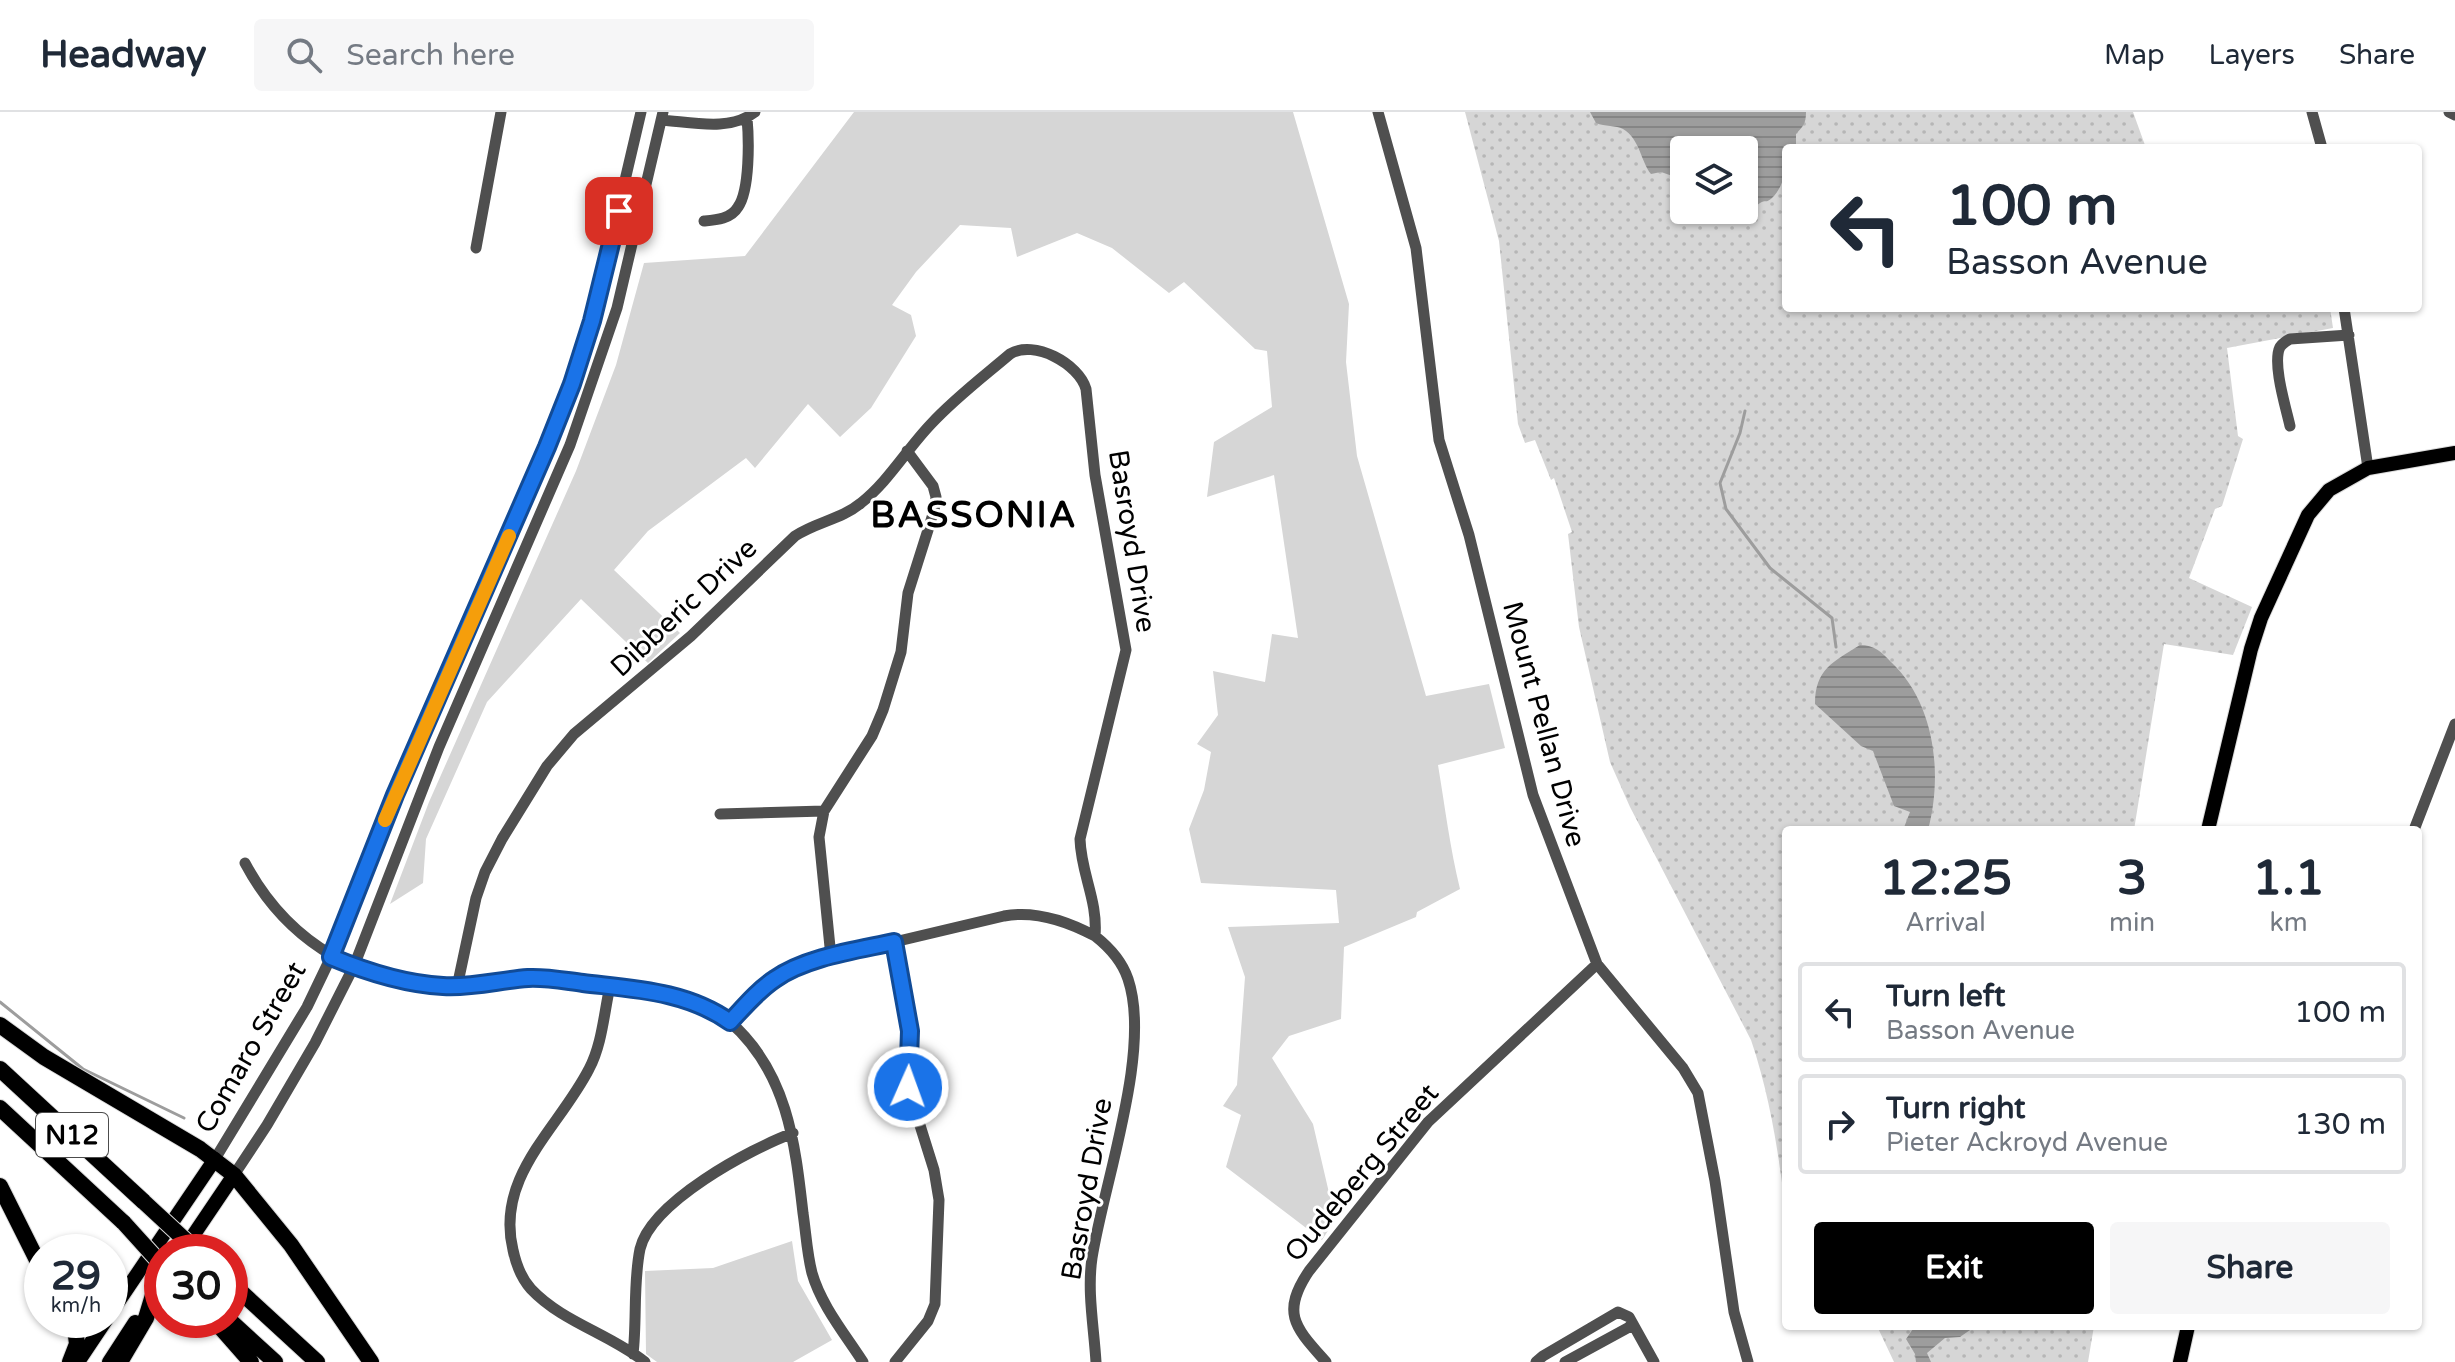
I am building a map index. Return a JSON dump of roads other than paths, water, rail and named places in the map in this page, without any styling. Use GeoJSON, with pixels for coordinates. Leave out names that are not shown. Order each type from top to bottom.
{"type":"FeatureCollection","features":[{"type":"Feature","properties":{"kind":"highway"},"geometry":{"type":"LineString","coordinates":[[0,1025],[73,1076],[215,1159],[234,1175],[291,1245],[371,1362]]}},
{"type":"Feature","properties":{"kind":"highway","name":"N12"},"geometry":{"type":"LineString","coordinates":[[0,1069],[179,1234]]}},
{"type":"Feature","properties":{"kind":"highway","name":"N12"},"geometry":{"type":"LineString","coordinates":[[0,1108],[144,1241]]}},
{"type":"Feature","properties":{"kind":"highway"},"geometry":{"type":"LineString","coordinates":[[0,1186],[24,1234]]}},
{"type":"Feature","properties":{"kind":"highway"},"geometry":{"type":"LineString","coordinates":[[124,1223],[144,1245]]}},
{"type":"Feature","properties":{"kind":"highway"},"geometry":{"type":"LineString","coordinates":[[248,1299],[317,1362]]}},
{"type":"Feature","properties":{"kind":"highway"},"geometry":{"type":"LineString","coordinates":[[120,1362],[144,1321]]}},
{"type":"Feature","properties":{"kind":"highway"},"geometry":{"type":"LineString","coordinates":[[248,1337],[275,1362]]}},
{"type":"Feature","properties":{"kind":"highway"},"geometry":{"type":"LineString","coordinates":[[70,1362],[77,1338]]}},
{"type":"Feature","properties":{"kind":"highway"},"geometry":{"type":"LineString","coordinates":[[230,1338],[251,1362]]}},
{"type":"Feature","properties":{"kind":"main road"},"geometry":{"type":"LineString","coordinates":[[2209,826],[2237,703],[2261,618],[2308,515],[2329,490],[2368,468],[2455,453]]}},
{"type":"Feature","properties":{"kind":"main road","name":"Comaro Street"},"geometry":{"type":"LineString","coordinates":[[128,1287],[215,1159]]}},
{"type":"Feature","properties":{"kind":"main road","name":"Comaro Street"},"geometry":{"type":"LineString","coordinates":[[194,1234],[234,1175]]}},
{"type":"Feature","properties":{"kind":"main road"},"geometry":{"type":"LineString","coordinates":[[109,1362],[144,1310]]}},
{"type":"Feature","properties":{"kind":"main road"},"geometry":{"type":"LineString","coordinates":[[2180,1362],[2187,1330]]}},
{"type":"Feature","properties":{"kind":"main road"},"geometry":{"type":"LineString","coordinates":[[78,1362],[94,1338]]}},
{"type":"Feature","properties":{"kind":"street"},"geometry":{"type":"LineString","coordinates":[[476,248],[501,112]]}},
{"type":"Feature","properties":{"kind":"street","name":"Comaro Street"},"geometry":{"type":"LineString","coordinates":[[215,1159],[307,1007],[331,957],[395,795],[547,447],[572,384],[599,294],[641,112]]}},
{"type":"Feature","properties":{"kind":"street","name":"Mount Pellan Drive"},"geometry":{"type":"LineString","coordinates":[[1378,112],[1416,248],[1439,440],[1469,535],[1533,795],[1597,964],[1683,1068],[1698,1093],[1715,1181],[1734,1312],[1748,1362]]}},
{"type":"Feature","properties":{"kind":"street"},"geometry":{"type":"LineString","coordinates":[[2312,112],[2321,144]]}},
{"type":"Feature","properties":{"kind":"street"},"geometry":{"type":"LineString","coordinates":[[2449,112],[2455,115]]}},
{"type":"Feature","properties":{"kind":"street"},"geometry":{"type":"LineString","coordinates":[[662,116],[728,124],[751,115],[740,206],[727,217],[704,221]]}},
{"type":"Feature","properties":{"kind":"street","name":"Comaro Street"},"geometry":{"type":"LineString","coordinates":[[234,1175],[293,1082],[354,966],[439,747],[588,398],[617,308],[662,116]]}},
{"type":"Feature","properties":{"kind":"street"},"geometry":{"type":"LineString","coordinates":[[2345,312],[2368,468]]}},
{"type":"Feature","properties":{"kind":"street"},"geometry":{"type":"LineString","coordinates":[[2290,426],[2279,370],[2282,343],[2290,339],[2349,335]]}},
{"type":"Feature","properties":{"kind":"street","name":"Dibberic Drive"},"geometry":{"type":"LineString","coordinates":[[457,987],[476,898],[485,872],[509,826],[560,749],[691,636],[795,536],[812,525],[848,512],[864,501],[954,401],[1010,354],[1025,348],[1041,352]]}},
{"type":"Feature","properties":{"kind":"street","name":"Basroyd Drive"},"geometry":{"type":"LineString","coordinates":[[1041,352],[1077,372],[1086,389],[1095,475],[1126,650],[1081,830],[1081,856],[1096,910],[1095,936],[1123,969],[1131,989],[1134,1017],[1132,1068],[1090,1271],[1096,1362]]}},
{"type":"Feature","properties":{"kind":"street"},"geometry":{"type":"LineString","coordinates":[[831,957],[819,837],[824,811],[872,736],[883,710],[901,652],[908,593],[933,519],[935,492],[907,451]]}},
{"type":"Feature","properties":{"kind":"street"},"geometry":{"type":"LineString","coordinates":[[2416,826],[2455,724]]}},
{"type":"Feature","properties":{"kind":"street"},"geometry":{"type":"LineString","coordinates":[[720,814],[824,811]]}},
{"type":"Feature","properties":{"kind":"street"},"geometry":{"type":"LineString","coordinates":[[245,863],[279,914],[294,930],[331,957],[354,966],[410,982],[457,987],[529,978],[610,986],[681,999],[709,1009],[730,1022],[770,1072],[793,1133],[812,1272],[820,1293],[863,1362]]}},
{"type":"Feature","properties":{"kind":"street"},"geometry":{"type":"LineString","coordinates":[[730,1022],[776,978],[831,957],[1004,916],[1026,913],[1065,922],[1095,936]]}},
{"type":"Feature","properties":{"kind":"street"},"geometry":{"type":"LineString","coordinates":[[894,942],[910,1031],[908,1087],[934,1170],[939,1200],[935,1304],[928,1321],[895,1362]]}},
{"type":"Feature","properties":{"kind":"street","name":"Oudeberg Street"},"geometry":{"type":"LineString","coordinates":[[1326,1362],[1301,1335],[1293,1320],[1296,1291],[1309,1271],[1428,1122],[1597,964]]}},
{"type":"Feature","properties":{"kind":"street"},"geometry":{"type":"LineString","coordinates":[[610,986],[593,1061],[586,1077],[530,1156],[513,1200],[509,1226],[515,1257],[529,1286],[570,1318],[645,1362]]}},
{"type":"Feature","properties":{"kind":"street"},"geometry":{"type":"LineString","coordinates":[[633,1354],[640,1251],[653,1225],[676,1201],[733,1161],[793,1133]]}},
{"type":"Feature","properties":{"kind":"street"},"geometry":{"type":"LineString","coordinates":[[1536,1362],[1618,1312],[1629,1317],[1654,1362]]}},
{"type":"Feature","properties":{"kind":"street"},"geometry":{"type":"LineString","coordinates":[[1565,1362],[1633,1325]]}},
{"type":"Feature","properties":{"kind":"waterway"},"geometry":{"type":"LineString","coordinates":[[1745,411],[1740,433],[1720,483],[1726,509],[1770,568],[1832,618],[1836,647]]}},
{"type":"Feature","properties":{"kind":"waterway"},"geometry":{"type":"LineString","coordinates":[[0,1002],[83,1069],[184,1118]]}},
{"type":"Feature","properties":{"kind":"district","name":"BASSONIA"},"geometry":{"type":"Point","coordinates":[974,514]}}]}
